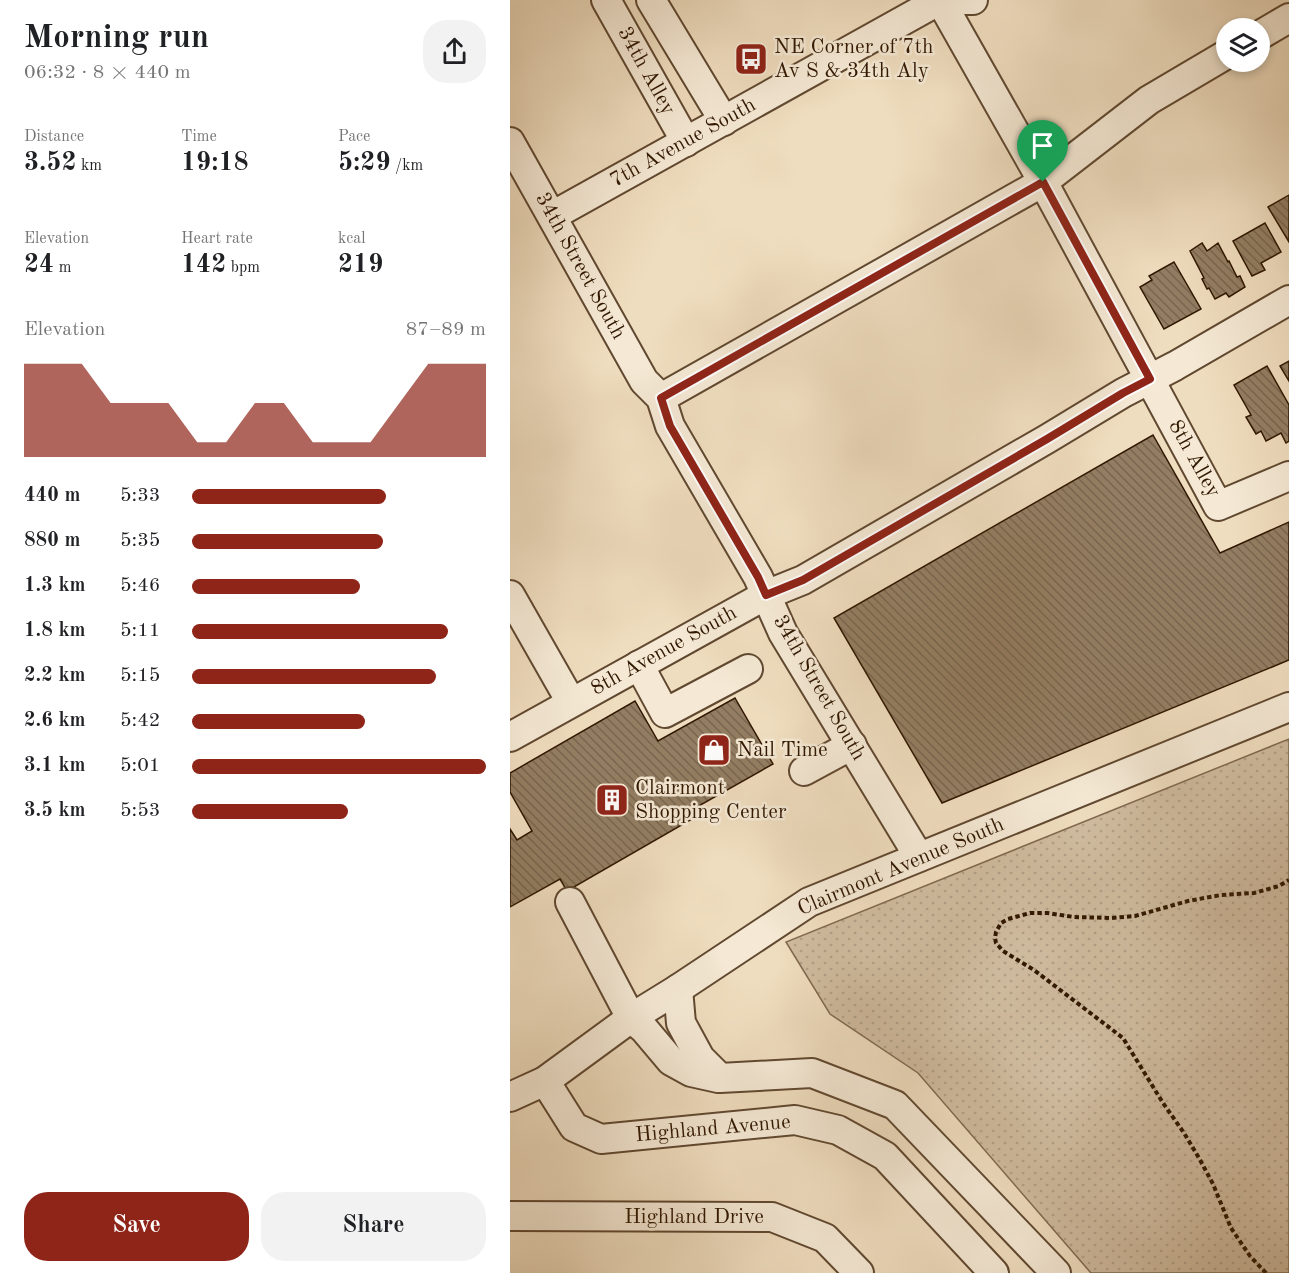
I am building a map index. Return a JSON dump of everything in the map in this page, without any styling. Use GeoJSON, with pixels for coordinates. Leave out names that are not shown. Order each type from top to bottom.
{"type":"FeatureCollection","features":[{"type":"Feature","properties":{"kind":"street","name":"34th Alley"},"geometry":{"type":"LineString","coordinates":[[606,0],[686,142]]}},
{"type":"Feature","properties":{"kind":"street"},"geometry":{"type":"LineString","coordinates":[[651,0],[724,121]]}},
{"type":"Feature","properties":{"kind":"street","name":"7th Avenue South"},"geometry":{"type":"LineString","coordinates":[[552,216],[940,0]]}},
{"type":"Feature","properties":{"kind":"street"},"geometry":{"type":"LineString","coordinates":[[973,0],[940,0],[1043,182],[1150,379]]}},
{"type":"Feature","properties":{"kind":"street"},"geometry":{"type":"LineString","coordinates":[[1270,29],[1289,18]]}},
{"type":"Feature","properties":{"kind":"street"},"geometry":{"type":"LineString","coordinates":[[661,398],[1043,182],[1149,100],[1216,60]]}},
{"type":"Feature","properties":{"kind":"street","name":"34th Street South"},"geometry":{"type":"LineString","coordinates":[[510,142],[644,381],[661,398],[670,426],[758,577],[783,633],[919,857]]}},
{"type":"Feature","properties":{"kind":"street","name":"8th Avenue South"},"geometry":{"type":"LineString","coordinates":[[510,737],[766,595],[803,580],[1123,393],[1289,300]]}},
{"type":"Feature","properties":{"kind":"street","name":"8th Alley"},"geometry":{"type":"LineString","coordinates":[[1150,379],[1218,506],[1289,476]]}},
{"type":"Feature","properties":{"kind":"street"},"geometry":{"type":"LineString","coordinates":[[510,595],[571,702]]}},
{"type":"Feature","properties":{"kind":"street"},"geometry":{"type":"LineString","coordinates":[[639,665],[665,713],[748,669]]}},
{"type":"Feature","properties":{"kind":"street","name":"Clairmont Avenue South"},"geometry":{"type":"LineString","coordinates":[[510,1097],[545,1082],[631,1018],[809,902],[1289,707]]}},
{"type":"Feature","properties":{"kind":"street"},"geometry":{"type":"LineString","coordinates":[[804,771],[852,745]]}},
{"type":"Feature","properties":{"kind":"street"},"geometry":{"type":"LineString","coordinates":[[570,902],[631,1018],[644,1029],[671,1061],[691,1072],[720,1078],[812,1073],[895,1106],[1056,1273]]}},
{"type":"Feature","properties":{"kind":"street"},"geometry":{"type":"LineString","coordinates":[[678,989],[681,1023],[700,1058],[720,1078]]}},
{"type":"Feature","properties":{"kind":"street","name":"Highland Avenue"},"geometry":{"type":"LineString","coordinates":[[545,1082],[574,1127],[601,1138],[795,1120],[838,1130],[885,1156],[994,1273]]}},
{"type":"Feature","properties":{"kind":"street","name":"Highland Drive"},"geometry":{"type":"LineString","coordinates":[[510,1216],[772,1217],[825,1238],[859,1273]]}},
{"type":"Feature","properties":{"kind":"path"},"geometry":{"type":"LineString","coordinates":[[1266,1273],[1250,1256],[1231,1228],[1199,1158],[1123,1038],[1034,970],[1003,951],[994,938],[1001,923],[1030,913],[1074,917],[1136,916],[1188,901],[1221,895],[1254,893],[1279,886],[1289,880]]}},
{"type":"Feature","properties":{"kind":"shaded area"},"geometry":{"type":"Polygon","coordinates":[[[1289,739],[1289,1273],[1091,1273],[918,1073],[830,1014],[786,942],[1289,739]]]}},
{"type":"Feature","properties":{"kind":"building"},"geometry":{"type":"Polygon","coordinates":[[[1289,195],[1289,242],[1268,207],[1289,195]]]}},
{"type":"Feature","properties":{"kind":"building"},"geometry":{"type":"Polygon","coordinates":[[[1265,223],[1281,252],[1261,263],[1265,270],[1252,276],[1233,241],[1265,223]]]}},
{"type":"Feature","properties":{"kind":"building"},"geometry":{"type":"Polygon","coordinates":[[[1202,243],[1207,251],[1218,243],[1245,287],[1229,297],[1226,293],[1215,299],[1209,288],[1207,289],[1190,251],[1202,243]]]}},
{"type":"Feature","properties":{"kind":"building"},"geometry":{"type":"Polygon","coordinates":[[[1174,262],[1201,309],[1164,329],[1140,287],[1152,280],[1149,276],[1174,262]]]}},
{"type":"Feature","properties":{"kind":"building"},"geometry":{"type":"Polygon","coordinates":[[[1289,361],[1289,381],[1280,366],[1289,361]]]}},
{"type":"Feature","properties":{"kind":"building"},"geometry":{"type":"Polygon","coordinates":[[[1267,366],[1289,405],[1289,441],[1286,443],[1281,433],[1266,441],[1261,431],[1256,434],[1246,417],[1251,415],[1234,385],[1267,366]]]}},
{"type":"Feature","properties":{"kind":"building"},"geometry":{"type":"Polygon","coordinates":[[[1153,435],[1220,553],[1289,522],[1289,660],[942,803],[834,618],[1153,435]]]}},
{"type":"Feature","properties":{"kind":"building","name":"Clairmont Shopping Center"},"geometry":{"type":"Polygon","coordinates":[[[735,698],[773,764],[695,808],[699,815],[567,891],[560,879],[510,907],[510,829],[517,840],[532,831],[510,792],[510,773],[635,701],[658,741],[735,698]]]}},
{"type":"Feature","properties":{"kind":"place","name":"NE Corner of 7th Av S & 34th Aly"},"geometry":{"type":"Point","coordinates":[751,59]}},
{"type":"Feature","properties":{"kind":"place","name":"Nail Time"},"geometry":{"type":"Point","coordinates":[714,750]}},
{"type":"Feature","properties":{"kind":"place","name":"Clairmont Shopping Center"},"geometry":{"type":"Point","coordinates":[612,800]}},
{"type":"Feature","properties":{"kind":"route"},"geometry":{"type":"LineString","coordinates":[[1043,182],[1150,379],[803,580],[766,595],[758,577],[670,426],[661,398],[1043,182]]}}]}
